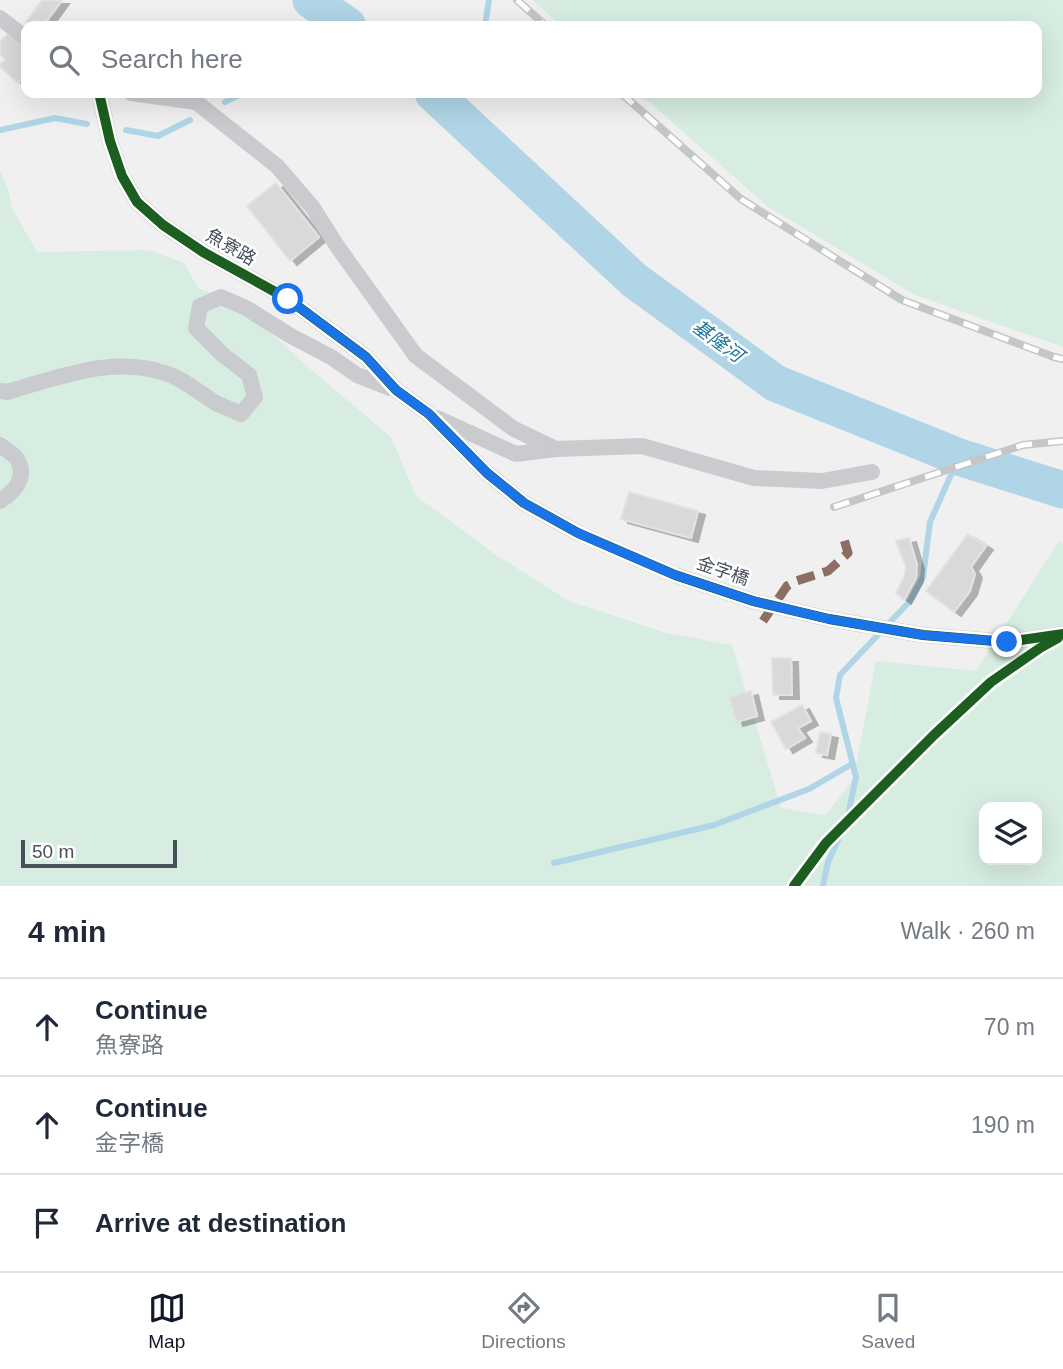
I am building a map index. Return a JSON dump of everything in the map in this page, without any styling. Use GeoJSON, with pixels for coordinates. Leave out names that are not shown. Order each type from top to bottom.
{"type":"FeatureCollection","features":[{"type":"Feature","properties":{"kind":"street"},"geometry":{"type":"LineString","coordinates":[[0,18],[21,34]]}},
{"type":"Feature","properties":{"kind":"street"},"geometry":{"type":"LineString","coordinates":[[167,98],[196,102],[277,166],[313,208],[416,356],[514,429],[556,449]]}},
{"type":"Feature","properties":{"kind":"street","name":"魚寮路"},"geometry":{"type":"LineString","coordinates":[[100,99],[122,176],[137,202],[163,225],[203,252],[288,299],[366,357],[396,390],[429,414],[461,448]]}},
{"type":"Feature","properties":{"kind":"street","name":"魚寮路"},"geometry":{"type":"LineString","coordinates":[[0,391],[7,392],[103,366],[143,368],[166,373],[191,385],[218,404],[241,414],[254,397],[249,375],[222,354],[196,328],[200,306],[221,297],[246,308],[291,337],[331,357],[356,375],[396,390]]}},
{"type":"Feature","properties":{"kind":"street","name":"魚寮路"},"geometry":{"type":"LineString","coordinates":[[429,414],[516,454],[556,449],[642,446],[754,478],[822,481],[872,472]]}},
{"type":"Feature","properties":{"kind":"street"},"geometry":{"type":"LineString","coordinates":[[0,445],[17,459],[21,474],[17,487],[0,501]]}},
{"type":"Feature","properties":{"kind":"street","name":"金字橋"},"geometry":{"type":"LineString","coordinates":[[461,448],[524,503],[578,533],[675,575],[753,601],[829,619],[923,635],[1007,642],[1063,634]]}},
{"type":"Feature","properties":{"kind":"green space"},"geometry":{"type":"Polygon","coordinates":[[[532,0],[1063,0],[1063,347],[915,295],[767,206],[645,98],[1042,98],[1042,21],[556,21],[532,0]]]}},
{"type":"Feature","properties":{"kind":"green space"},"geometry":{"type":"Polygon","coordinates":[[[0,170],[12,208],[37,252],[149,250],[184,263],[198,288],[240,304],[309,368],[391,437],[416,496],[496,555],[569,601],[666,633],[732,645],[781,808],[826,815],[853,780],[876,661],[976,671],[1059,541],[1063,544],[1063,886],[0,886],[0,170]]]}},
{"type":"Feature","properties":{"kind":"building"},"geometry":{"type":"Polygon","coordinates":[[[42,0],[62,0],[47,21],[27,21],[42,0]]]}},
{"type":"Feature","properties":{"kind":"building"},"geometry":{"type":"Polygon","coordinates":[[[9,33],[21,43],[21,79],[18,83],[0,66],[6,60],[0,54],[0,42],[9,33]]]}},
{"type":"Feature","properties":{"kind":"building"},"geometry":{"type":"Polygon","coordinates":[[[276,183],[319,237],[290,261],[247,206],[276,183]]]}},
{"type":"Feature","properties":{"kind":"building"},"geometry":{"type":"Polygon","coordinates":[[[629,492],[698,511],[691,538],[621,519],[629,492]]]}},
{"type":"Feature","properties":{"kind":"building"},"geometry":{"type":"Polygon","coordinates":[[[968,534],[986,546],[971,567],[975,574],[970,591],[954,612],[926,591],[968,534]]]}},
{"type":"Feature","properties":{"kind":"building"},"geometry":{"type":"Polygon","coordinates":[[[909,538],[917,565],[916,578],[904,600],[896,593],[906,567],[896,541],[909,538]]]}},
{"type":"Feature","properties":{"kind":"building"},"geometry":{"type":"Polygon","coordinates":[[[772,658],[791,658],[792,695],[773,695],[772,658]]]}},
{"type":"Feature","properties":{"kind":"building"},"geometry":{"type":"Polygon","coordinates":[[[751,691],[757,716],[736,722],[729,697],[751,691]]]}},
{"type":"Feature","properties":{"kind":"building"},"geometry":{"type":"Polygon","coordinates":[[[802,705],[811,721],[798,728],[805,738],[786,749],[771,722],[802,705]]]}},
{"type":"Feature","properties":{"kind":"building"},"geometry":{"type":"Polygon","coordinates":[[[820,732],[831,734],[827,755],[816,753],[820,732]]]}},
{"type":"Feature","properties":{"kind":"waterway","name":"基隆河"},"geometry":{"type":"LineString","coordinates":[[311,0],[341,21]]}},
{"type":"Feature","properties":{"kind":"waterway"},"geometry":{"type":"LineString","coordinates":[[486,21],[489,0]]}},
{"type":"Feature","properties":{"kind":"waterway"},"geometry":{"type":"LineString","coordinates":[[225,102],[233,98]]}},
{"type":"Feature","properties":{"kind":"waterway","name":"基隆河"},"geometry":{"type":"LineString","coordinates":[[438,98],[634,280],[775,383],[959,457],[1063,490]]}},
{"type":"Feature","properties":{"kind":"waterway"},"geometry":{"type":"LineString","coordinates":[[0,130],[55,118],[87,124]]}},
{"type":"Feature","properties":{"kind":"waterway"},"geometry":{"type":"LineString","coordinates":[[126,130],[158,136],[190,120]]}},
{"type":"Feature","properties":{"kind":"waterway"},"geometry":{"type":"LineString","coordinates":[[823,886],[828,862],[847,820],[856,777],[836,698],[840,675],[910,601],[923,577],[930,522],[959,457]]}},
{"type":"Feature","properties":{"kind":"waterway"},"geometry":{"type":"LineString","coordinates":[[554,863],[714,825],[809,789],[852,764]]}},
{"type":"Feature","properties":{"kind":"railway"},"geometry":{"type":"LineString","coordinates":[[517,0],[540,21]]}},
{"type":"Feature","properties":{"kind":"railway"},"geometry":{"type":"LineString","coordinates":[[627,98],[741,199],[902,300],[1063,359]]}},
{"type":"Feature","properties":{"kind":"railway"},"geometry":{"type":"LineString","coordinates":[[834,507],[1023,445],[1063,441]]}},
{"type":"Feature","properties":{"kind":"marked path"},"geometry":{"type":"LineString","coordinates":[[763,621],[787,586],[828,571],[848,553],[842,532]]}},
{"type":"Feature","properties":{"kind":"cycle path"},"geometry":{"type":"LineString","coordinates":[[100,98],[110,141],[122,176],[137,202],[163,225],[203,252],[288,299],[366,357],[396,390],[429,414],[487,473],[524,503],[578,533],[675,575],[753,601],[829,619],[923,635],[1007,642],[1063,634]]}},
{"type":"Feature","properties":{"kind":"cycle path"},"geometry":{"type":"LineString","coordinates":[[794,886],[826,843],[934,735],[991,682],[1058,638]]}},
{"type":"Feature","properties":{"kind":"route"},"geometry":{"type":"LineString","coordinates":[[288,299],[366,357],[396,390],[429,414],[487,473],[524,503],[578,533],[675,575],[753,601],[829,619],[923,635],[1007,642]]}}]}
